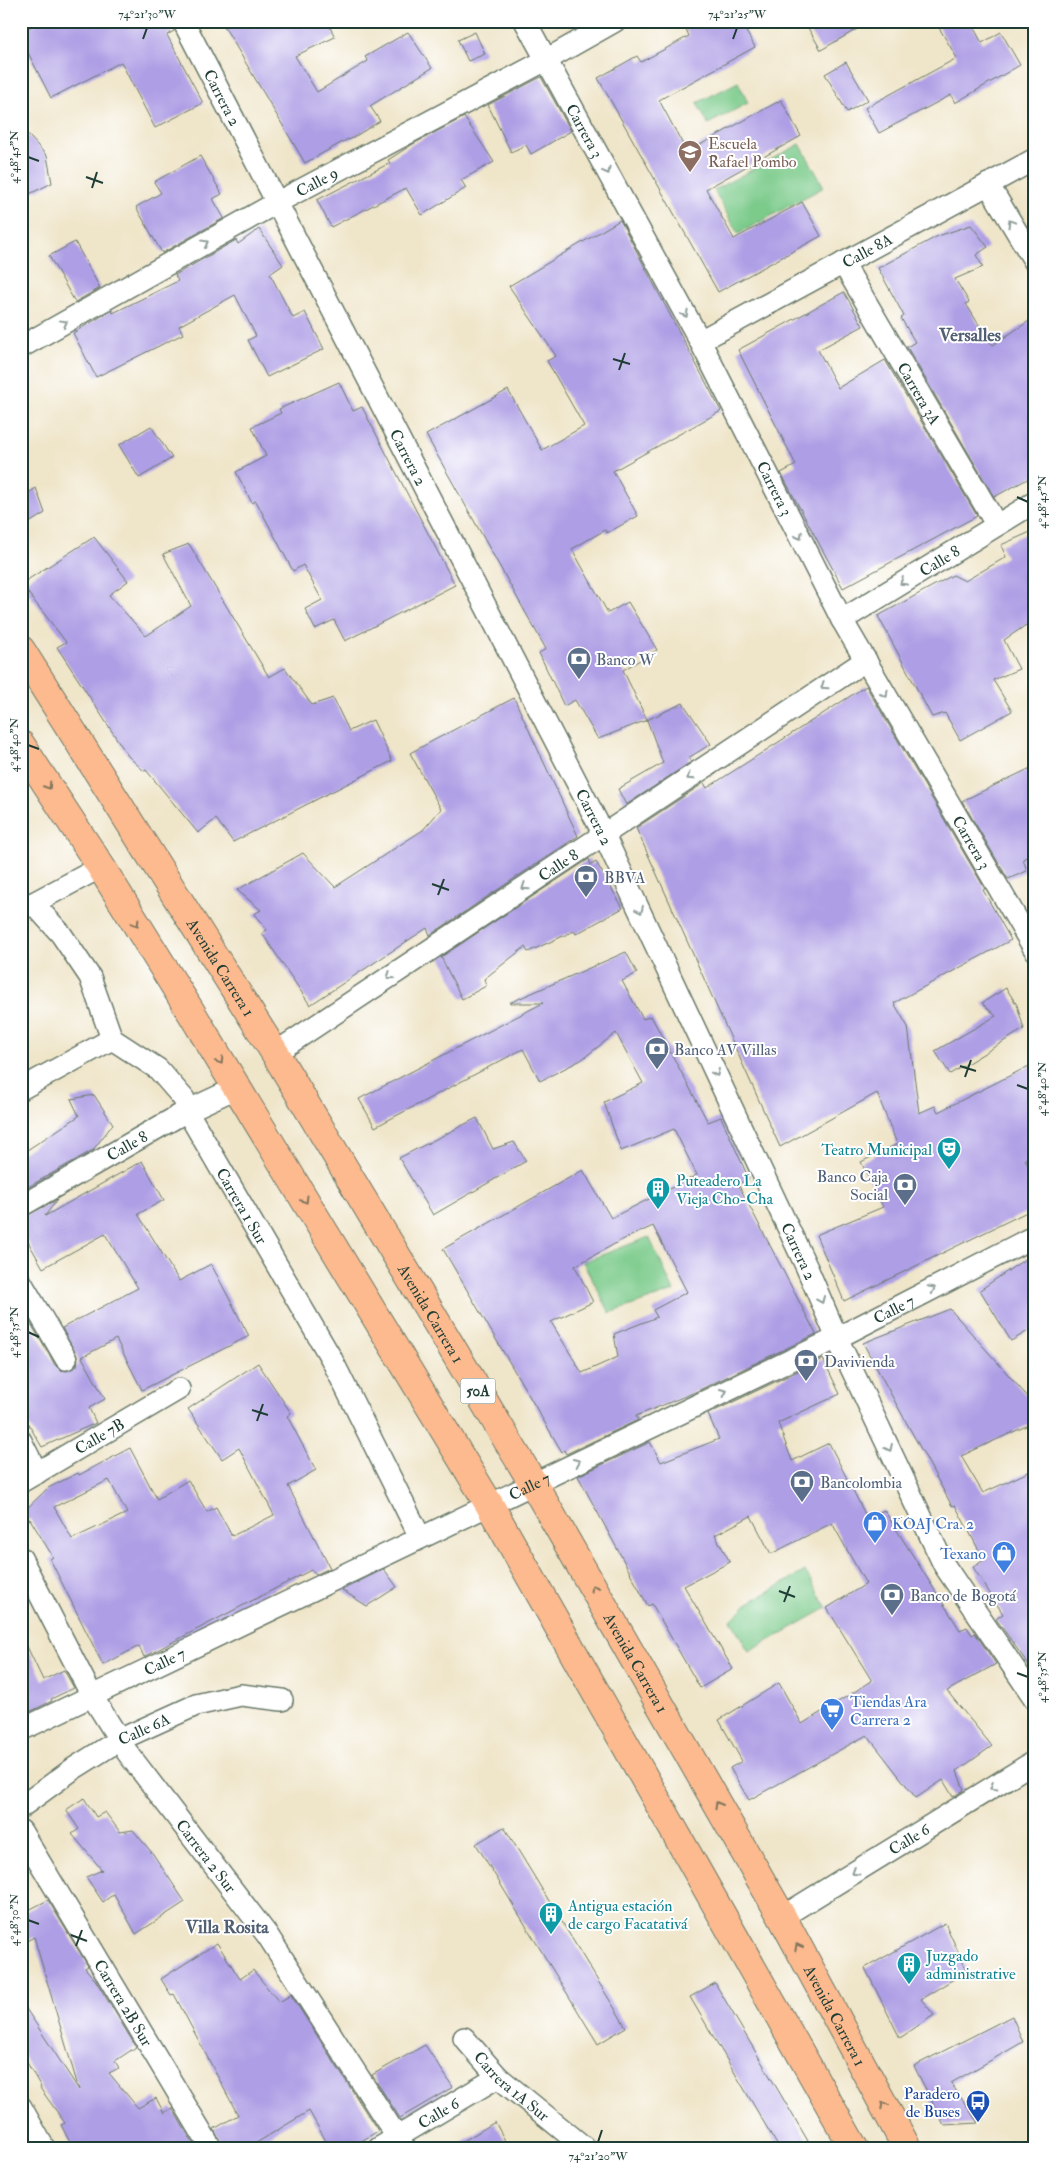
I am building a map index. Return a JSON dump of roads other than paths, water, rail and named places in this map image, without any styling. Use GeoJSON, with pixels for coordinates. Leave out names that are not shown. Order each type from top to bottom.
{"type":"FeatureCollection","features":[{"type":"Feature","properties":{"kind":"main road","name":"Avenida Carrera 1"},"geometry":{"type":"LineString","coordinates":[[21,650],[275,1053],[533,1482],[782,1917],[907,2148]]}},
{"type":"Feature","properties":{"kind":"main road"},"geometry":{"type":"LineString","coordinates":[[21,745],[101,867],[489,1504],[854,2148]]}},
{"type":"Feature","properties":{"kind":"street","name":"Carrera 2"},"geometry":{"type":"LineString","coordinates":[[183,21],[604,834],[944,1565],[1035,1699]]}},
{"type":"Feature","properties":{"kind":"street","name":"Carrera 3"},"geometry":{"type":"LineString","coordinates":[[524,21],[700,341],[842,620],[1035,950]]}},
{"type":"Feature","properties":{"kind":"street","name":"Calle 9"},"geometry":{"type":"LineString","coordinates":[[21,347],[276,203],[546,60],[615,21]]}},
{"type":"Feature","properties":{"kind":"street","name":"Calle 8A"},"geometry":{"type":"LineString","coordinates":[[700,341],[1035,158]]}},
{"type":"Feature","properties":{"kind":"street"},"geometry":{"type":"LineString","coordinates":[[988,184],[1035,262]]}},
{"type":"Feature","properties":{"kind":"street","name":"Carrera 3A"},"geometry":{"type":"LineString","coordinates":[[842,263],[996,524]]}},
{"type":"Feature","properties":{"kind":"street","name":"Calle 8"},"geometry":{"type":"LineString","coordinates":[[842,620],[996,524],[1035,502]]}},
{"type":"Feature","properties":{"kind":"street","name":"Calle 8"},"geometry":{"type":"LineString","coordinates":[[275,1053],[866,660]]}},
{"type":"Feature","properties":{"kind":"street"},"geometry":{"type":"LineString","coordinates":[[21,1089],[112,1039],[90,976],[61,934],[27,906],[101,867]]}},
{"type":"Feature","properties":{"kind":"street","name":"Carrera 1 Sur"},"geometry":{"type":"LineString","coordinates":[[112,1039],[158,1069],[184,1099],[187,1111],[332,1358],[420,1537]]}},
{"type":"Feature","properties":{"kind":"street","name":"Calle 8"},"geometry":{"type":"LineString","coordinates":[[21,1206],[187,1111],[236,1088]]}},
{"type":"Feature","properties":{"kind":"street","name":"Calle 7"},"geometry":{"type":"LineString","coordinates":[[21,1730],[533,1482],[837,1338],[1035,1236]]}},
{"type":"Feature","properties":{"kind":"street"},"geometry":{"type":"LineString","coordinates":[[21,1282],[66,1359]]}},
{"type":"Feature","properties":{"kind":"street","name":"Calle 7B"},"geometry":{"type":"LineString","coordinates":[[29,1478],[179,1389]]}},
{"type":"Feature","properties":{"kind":"street"},"geometry":{"type":"LineString","coordinates":[[21,1442],[29,1478]]}},
{"type":"Feature","properties":{"kind":"street","name":"Carrera 2 Sur"},"geometry":{"type":"LineString","coordinates":[[24,1568],[92,1696],[119,1740],[268,1936],[401,2142]]}},
{"type":"Feature","properties":{"kind":"street","name":"Calle 6A"},"geometry":{"type":"LineString","coordinates":[[21,1806],[73,1769],[119,1740],[196,1705],[241,1695],[282,1700]]}},
{"type":"Feature","properties":{"kind":"street","name":"Calle 6"},"geometry":{"type":"LineString","coordinates":[[782,1917],[1035,1761]]}},
{"type":"Feature","properties":{"kind":"street","name":"Carrera 2B Sur"},"geometry":{"type":"LineString","coordinates":[[21,1831],[210,2148]]}},
{"type":"Feature","properties":{"kind":"street","name":"Carrera 1A Sur"},"geometry":{"type":"LineString","coordinates":[[464,2038],[498,2077],[585,2148]]}},
{"type":"Feature","properties":{"kind":"street","name":"Calle 6"},"geometry":{"type":"LineString","coordinates":[[379,2148],[401,2142],[498,2077]]}},
{"type":"Feature","properties":{"kind":"street"},"geometry":{"type":"LineString","coordinates":[[21,2107],[44,2148]]}},
{"type":"Feature","properties":{"kind":"place","name":"Escuela Rafael Pombo"},"geometry":{"type":"Point","coordinates":[690,173]}},
{"type":"Feature","properties":{"kind":"place","name":"Banco W"},"geometry":{"type":"Point","coordinates":[579,680]}},
{"type":"Feature","properties":{"kind":"place","name":"BBVA"},"geometry":{"type":"Point","coordinates":[586,898]}},
{"type":"Feature","properties":{"kind":"place","name":"Banco AV Villas"},"geometry":{"type":"Point","coordinates":[657,1070]}},
{"type":"Feature","properties":{"kind":"place","name":"Teatro Municipal"},"geometry":{"type":"Point","coordinates":[949,1170]}},
{"type":"Feature","properties":{"kind":"place","name":"Banco Caja Social"},"geometry":{"type":"Point","coordinates":[905,1206]}},
{"type":"Feature","properties":{"kind":"place","name":"Puteadero La Vieja Cho-Cha"},"geometry":{"type":"Point","coordinates":[658,1210]}},
{"type":"Feature","properties":{"kind":"place","name":"Davivienda"},"geometry":{"type":"Point","coordinates":[806,1382]}},
{"type":"Feature","properties":{"kind":"place","name":"Bancolombia"},"geometry":{"type":"Point","coordinates":[802,1503]}},
{"type":"Feature","properties":{"kind":"place","name":"KOAJ Cra. 2"},"geometry":{"type":"Point","coordinates":[875,1544]}},
{"type":"Feature","properties":{"kind":"place","name":"Texano"},"geometry":{"type":"Point","coordinates":[1004,1574]}},
{"type":"Feature","properties":{"kind":"place","name":"Banco de Bogotá"},"geometry":{"type":"Point","coordinates":[892,1616]}},
{"type":"Feature","properties":{"kind":"place","name":"Tiendas Ara Carrera 2"},"geometry":{"type":"Point","coordinates":[832,1731]}},
{"type":"Feature","properties":{"kind":"place","name":"Antigua estación de cargo Facatativá"},"geometry":{"type":"Point","coordinates":[551,1935]}},
{"type":"Feature","properties":{"kind":"place","name":"Juzgado administrative"},"geometry":{"type":"Point","coordinates":[909,1985]}},
{"type":"Feature","properties":{"kind":"place","name":"Paradero de Buses"},"geometry":{"type":"Point","coordinates":[978,2123]}},
{"type":"Feature","properties":{"kind":"district","name":"Versalles"},"geometry":{"type":"Point","coordinates":[970,335]}},
{"type":"Feature","properties":{"kind":"district","name":"Villa Rosita"},"geometry":{"type":"Point","coordinates":[227,1927]}}]}
